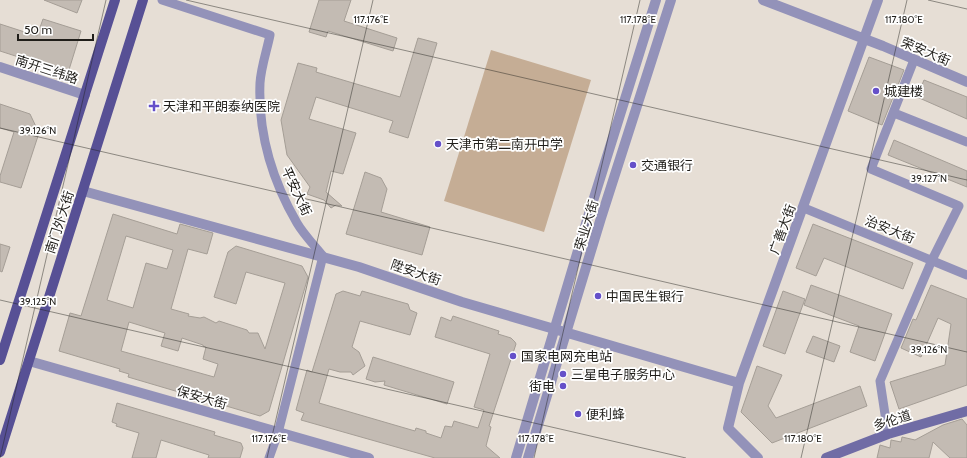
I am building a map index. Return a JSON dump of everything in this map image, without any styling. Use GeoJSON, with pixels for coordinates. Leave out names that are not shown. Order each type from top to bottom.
{"type":"FeatureCollection","features":[{"type":"Feature","properties":{"kind":"main road","name":"南门外大街"},"geometry":{"type":"LineString","coordinates":[[0,360],[115,0]]}},
{"type":"Feature","properties":{"kind":"main road","name":"南门外大街"},"geometry":{"type":"LineString","coordinates":[[0,452],[143,0]]}},
{"type":"Feature","properties":{"kind":"main road","name":"多伦道"},"geometry":{"type":"LineString","coordinates":[[826,458],[888,434],[967,411]]}},
{"type":"Feature","properties":{"kind":"street","name":"平安大街"},"geometry":{"type":"LineString","coordinates":[[162,0],[270,35],[260,82],[262,126],[269,158],[279,187],[297,224],[323,256]]}},
{"type":"Feature","properties":{"kind":"street","name":"荣业大街"},"geometry":{"type":"LineString","coordinates":[[516,458],[554,329],[656,0]]}},
{"type":"Feature","properties":{"kind":"street","name":"荣业大街"},"geometry":{"type":"LineString","coordinates":[[528,458],[671,0]]}},
{"type":"Feature","properties":{"kind":"street","name":"荣安大街"},"geometry":{"type":"LineString","coordinates":[[763,0],[864,39],[967,82]]}},
{"type":"Feature","properties":{"kind":"street","name":"广善大街"},"geometry":{"type":"LineString","coordinates":[[758,458],[728,428],[739,383],[804,208],[878,0]]}},
{"type":"Feature","properties":{"kind":"street"},"geometry":{"type":"LineString","coordinates":[[888,434],[880,380],[932,260],[959,206],[872,169],[914,60]]}},
{"type":"Feature","properties":{"kind":"street","name":"南开三纬路"},"geometry":{"type":"LineString","coordinates":[[0,67],[85,95]]}},
{"type":"Feature","properties":{"kind":"street"},"geometry":{"type":"LineString","coordinates":[[894,113],[967,142]]}},
{"type":"Feature","properties":{"kind":"street","name":"陞安大街"},"geometry":{"type":"LineString","coordinates":[[83,191],[323,256],[462,302],[739,383]]}},
{"type":"Feature","properties":{"kind":"street","name":"治安大街"},"geometry":{"type":"LineString","coordinates":[[804,208],[967,275]]}},
{"type":"Feature","properties":{"kind":"street"},"geometry":{"type":"LineString","coordinates":[[269,458],[278,433],[323,256]]}},
{"type":"Feature","properties":{"kind":"street","name":"保安大街"},"geometry":{"type":"LineString","coordinates":[[29,361],[369,458]]}},
{"type":"Feature","properties":{"kind":"shaded area"},"geometry":{"type":"Polygon","coordinates":[[[491,50],[591,80],[544,232],[444,201],[491,50]]]}},
{"type":"Feature","properties":{"kind":"building"},"geometry":{"type":"Polygon","coordinates":[[[44,0],[82,0],[77,13],[44,0]]]}},
{"type":"Feature","properties":{"kind":"building"},"geometry":{"type":"Polygon","coordinates":[[[319,0],[351,0],[344,21],[397,38],[393,51],[328,31],[326,37],[309,32],[319,0]]]}},
{"type":"Feature","properties":{"kind":"building"},"geometry":{"type":"Polygon","coordinates":[[[43,19],[81,31],[68,73],[0,51],[0,24],[37,36],[43,19]]]}},
{"type":"Feature","properties":{"kind":"building"},"geometry":{"type":"Polygon","coordinates":[[[418,38],[437,43],[408,138],[389,132],[393,121],[316,97],[309,119],[356,133],[343,174],[331,171],[326,192],[342,206],[336,205],[331,208],[324,200],[307,194],[310,187],[287,155],[281,120],[298,63],[317,68],[316,72],[400,97],[418,38]]]}},
{"type":"Feature","properties":{"kind":"building","name":"城建楼"},"geometry":{"type":"Polygon","coordinates":[[[869,57],[904,70],[882,125],[848,111],[869,57]]]}},
{"type":"Feature","properties":{"kind":"building"},"geometry":{"type":"Polygon","coordinates":[[[924,80],[967,97],[967,119],[917,97],[924,80]]]}},
{"type":"Feature","properties":{"kind":"building"},"geometry":{"type":"Polygon","coordinates":[[[0,104],[30,114],[39,133],[21,188],[0,182],[0,176],[14,132],[0,128],[0,104]]]}},
{"type":"Feature","properties":{"kind":"building"},"geometry":{"type":"Polygon","coordinates":[[[894,140],[967,171],[967,187],[888,155],[894,140]]]}},
{"type":"Feature","properties":{"kind":"building"},"geometry":{"type":"Polygon","coordinates":[[[365,172],[381,178],[387,189],[381,212],[430,227],[422,255],[346,234],[365,172]]]}},
{"type":"Feature","properties":{"kind":"building"},"geometry":{"type":"Polygon","coordinates":[[[113,214],[177,234],[180,224],[213,233],[207,254],[188,249],[171,309],[189,314],[188,316],[200,318],[204,317],[216,323],[219,321],[247,330],[249,333],[258,333],[265,349],[285,283],[246,272],[236,304],[214,297],[228,252],[236,246],[302,266],[308,277],[269,411],[260,416],[128,377],[129,374],[119,371],[120,369],[59,351],[70,313],[81,316],[113,214]],[[126,236],[107,300],[133,308],[146,263],[167,269],[173,250],[126,236]],[[129,322],[121,351],[214,377],[218,364],[203,359],[206,347],[203,345],[182,338],[178,351],[161,346],[165,333],[129,322]]]}},
{"type":"Feature","properties":{"kind":"building"},"geometry":{"type":"Polygon","coordinates":[[[813,224],[913,263],[903,289],[824,258],[816,276],[796,268],[813,224]]]}},
{"type":"Feature","properties":{"kind":"building"},"geometry":{"type":"Polygon","coordinates":[[[0,244],[10,247],[2,272],[0,271],[0,244]]]}},
{"type":"Feature","properties":{"kind":"building"},"geometry":{"type":"Polygon","coordinates":[[[811,285],[892,314],[875,361],[850,352],[859,326],[804,305],[811,285]]]}},
{"type":"Feature","properties":{"kind":"building"},"geometry":{"type":"Polygon","coordinates":[[[931,285],[967,299],[967,385],[899,409],[890,382],[945,365],[951,324],[938,318],[921,357],[901,348],[913,319],[916,320],[931,285]]]}},
{"type":"Feature","properties":{"kind":"building"},"geometry":{"type":"Polygon","coordinates":[[[343,291],[360,296],[362,291],[408,304],[410,310],[417,313],[410,335],[360,321],[352,347],[359,352],[365,366],[353,375],[351,372],[340,372],[329,369],[319,403],[415,431],[416,428],[441,438],[445,426],[452,427],[454,421],[478,428],[484,410],[474,407],[490,354],[435,337],[441,317],[451,321],[453,316],[499,331],[498,334],[511,338],[516,344],[489,426],[491,427],[486,446],[500,458],[435,458],[301,420],[304,413],[296,410],[307,370],[312,372],[336,294],[343,291]]]}},
{"type":"Feature","properties":{"kind":"building"},"geometry":{"type":"Polygon","coordinates":[[[783,291],[805,299],[785,354],[763,346],[783,291]]]}},
{"type":"Feature","properties":{"kind":"building"},"geometry":{"type":"Polygon","coordinates":[[[813,336],[840,346],[834,362],[806,352],[813,336]]]}},
{"type":"Feature","properties":{"kind":"building"},"geometry":{"type":"Polygon","coordinates":[[[373,357],[454,382],[447,404],[384,385],[385,381],[375,382],[366,379],[373,357]]]}},
{"type":"Feature","properties":{"kind":"building"},"geometry":{"type":"Polygon","coordinates":[[[757,366],[782,375],[768,406],[776,418],[860,386],[867,406],[772,443],[741,412],[757,366]]]}},
{"type":"Feature","properties":{"kind":"building"},"geometry":{"type":"Polygon","coordinates":[[[117,403],[215,432],[214,435],[241,443],[243,448],[240,458],[208,458],[209,455],[161,440],[156,458],[132,458],[139,433],[116,426],[117,424],[112,422],[117,403]]]}},
{"type":"Feature","properties":{"kind":"building"},"geometry":{"type":"Polygon","coordinates":[[[962,419],[967,425],[967,458],[950,458],[933,442],[929,458],[877,458],[880,445],[890,448],[891,440],[901,442],[902,437],[915,440],[943,425],[962,419]]]}},
{"type":"Feature","properties":{"kind":"place","name":"城建楼"},"geometry":{"type":"Point","coordinates":[876,91]}},
{"type":"Feature","properties":{"kind":"place","name":"天津和平朗泰纳医院"},"geometry":{"type":"Point","coordinates":[154,106]}},
{"type":"Feature","properties":{"kind":"place","name":"天津市第二南开中学"},"geometry":{"type":"Point","coordinates":[438,144]}},
{"type":"Feature","properties":{"kind":"place","name":"交通银行"},"geometry":{"type":"Point","coordinates":[633,165]}},
{"type":"Feature","properties":{"kind":"place","name":"中国民生银行"},"geometry":{"type":"Point","coordinates":[598,296]}},
{"type":"Feature","properties":{"kind":"place","name":"国家电网充电站"},"geometry":{"type":"Point","coordinates":[513,356]}},
{"type":"Feature","properties":{"kind":"place","name":"三星电子服务中心"},"geometry":{"type":"Point","coordinates":[563,374]}},
{"type":"Feature","properties":{"kind":"place","name":"街电"},"geometry":{"type":"Point","coordinates":[563,386]}},
{"type":"Feature","properties":{"kind":"place","name":"便利蜂"},"geometry":{"type":"Point","coordinates":[578,414]}}]}
